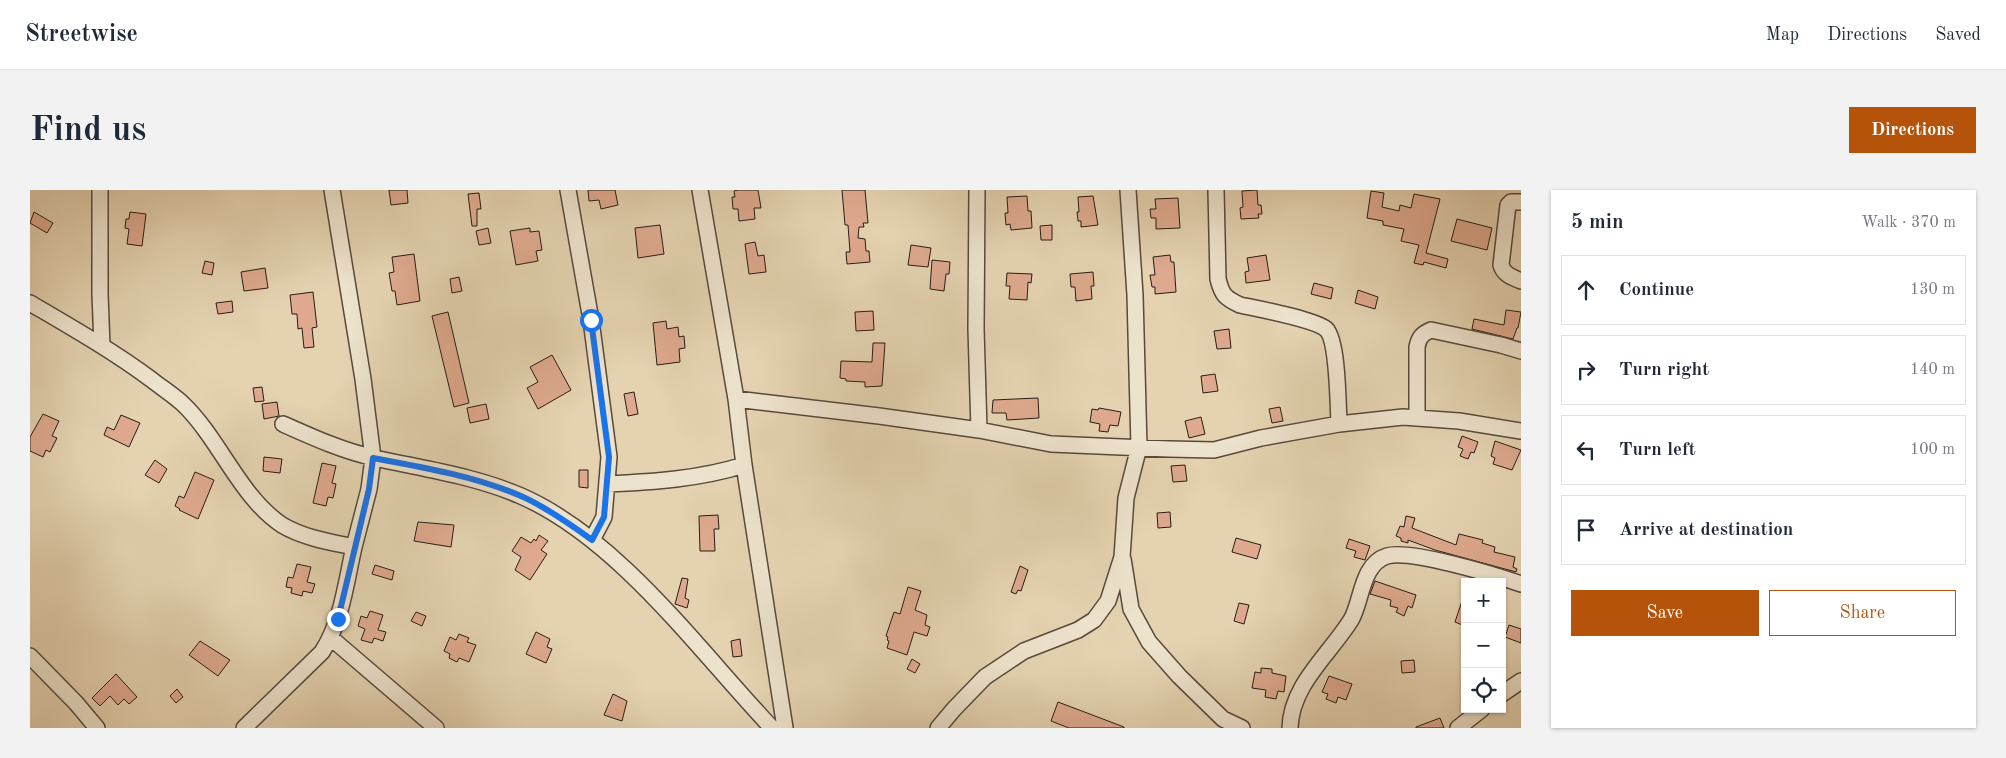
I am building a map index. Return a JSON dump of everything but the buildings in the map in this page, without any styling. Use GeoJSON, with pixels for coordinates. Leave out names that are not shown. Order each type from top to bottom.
{"type":"FeatureCollection","features":[{"type":"Feature","properties":{"kind":"street"},"geometry":{"type":"LineString","coordinates":[[100,190],[102,346]]}},
{"type":"Feature","properties":{"kind":"street"},"geometry":{"type":"LineString","coordinates":[[244,728],[322,652],[331,638],[338,619],[369,489],[373,458],[363,379],[332,190]]}},
{"type":"Feature","properties":{"kind":"street"},"geometry":{"type":"LineString","coordinates":[[568,190],[591,320],[609,457],[604,517],[592,540]]}},
{"type":"Feature","properties":{"kind":"street"},"geometry":{"type":"LineString","coordinates":[[700,190],[736,399],[744,465],[785,728]]}},
{"type":"Feature","properties":{"kind":"street"},"geometry":{"type":"LineString","coordinates":[[977,190],[976,328],[978,430]]}},
{"type":"Feature","properties":{"kind":"street"},"geometry":{"type":"LineString","coordinates":[[938,728],[985,677],[1024,651],[1078,630],[1094,620],[1108,601],[1122,556],[1126,498],[1138,447],[1135,295],[1128,190]]}},
{"type":"Feature","properties":{"kind":"street"},"geometry":{"type":"LineString","coordinates":[[1216,190],[1218,280],[1222,293],[1229,300],[1240,305],[1315,323],[1327,330],[1334,349],[1339,424]]}},
{"type":"Feature","properties":{"kind":"street"},"geometry":{"type":"LineString","coordinates":[[1521,202],[1511,202],[1508,205],[1501,265],[1507,275],[1521,281]]}},
{"type":"Feature","properties":{"kind":"street"},"geometry":{"type":"LineString","coordinates":[[30,303],[102,346],[184,404],[207,432],[251,493],[267,512],[282,525],[310,537],[354,547]]}},
{"type":"Feature","properties":{"kind":"street"},"geometry":{"type":"LineString","coordinates":[[1416,417],[1417,348],[1418,339],[1423,333],[1431,330],[1521,351]]}},
{"type":"Feature","properties":{"kind":"street"},"geometry":{"type":"LineString","coordinates":[[736,399],[978,430],[1051,444],[1214,450],[1261,438],[1339,424],[1403,416],[1459,421],[1521,431]]}},
{"type":"Feature","properties":{"kind":"street"},"geometry":{"type":"LineString","coordinates":[[283,424],[327,443],[373,458],[447,473],[521,496],[568,522],[592,540],[675,621],[772,728]]}},
{"type":"Feature","properties":{"kind":"street"},"geometry":{"type":"LineString","coordinates":[[606,484],[650,482],[722,472],[744,465]]}},
{"type":"Feature","properties":{"kind":"street"},"geometry":{"type":"LineString","coordinates":[[1290,728],[1290,718],[1296,696],[1352,618],[1361,587],[1376,562],[1386,556],[1399,554],[1454,564],[1521,584]]}},
{"type":"Feature","properties":{"kind":"street"},"geometry":{"type":"LineString","coordinates":[[1122,556],[1132,609],[1149,642],[1179,676],[1223,719],[1242,728]]}},
{"type":"Feature","properties":{"kind":"street"},"geometry":{"type":"LineString","coordinates":[[331,638],[436,728]]}},
{"type":"Feature","properties":{"kind":"street"},"geometry":{"type":"LineString","coordinates":[[30,656],[76,703],[97,728]]}},
{"type":"Feature","properties":{"kind":"street"},"geometry":{"type":"LineString","coordinates":[[1506,691],[1521,681]]}},
{"type":"Feature","properties":{"kind":"street"},"geometry":{"type":"LineString","coordinates":[[1458,728],[1477,713]]}},
{"type":"Feature","properties":{"kind":"route"},"geometry":{"type":"LineString","coordinates":[[338,619],[369,489],[373,458],[447,473],[521,496],[568,522],[592,540],[604,517],[609,457],[591,320]]}}]}
